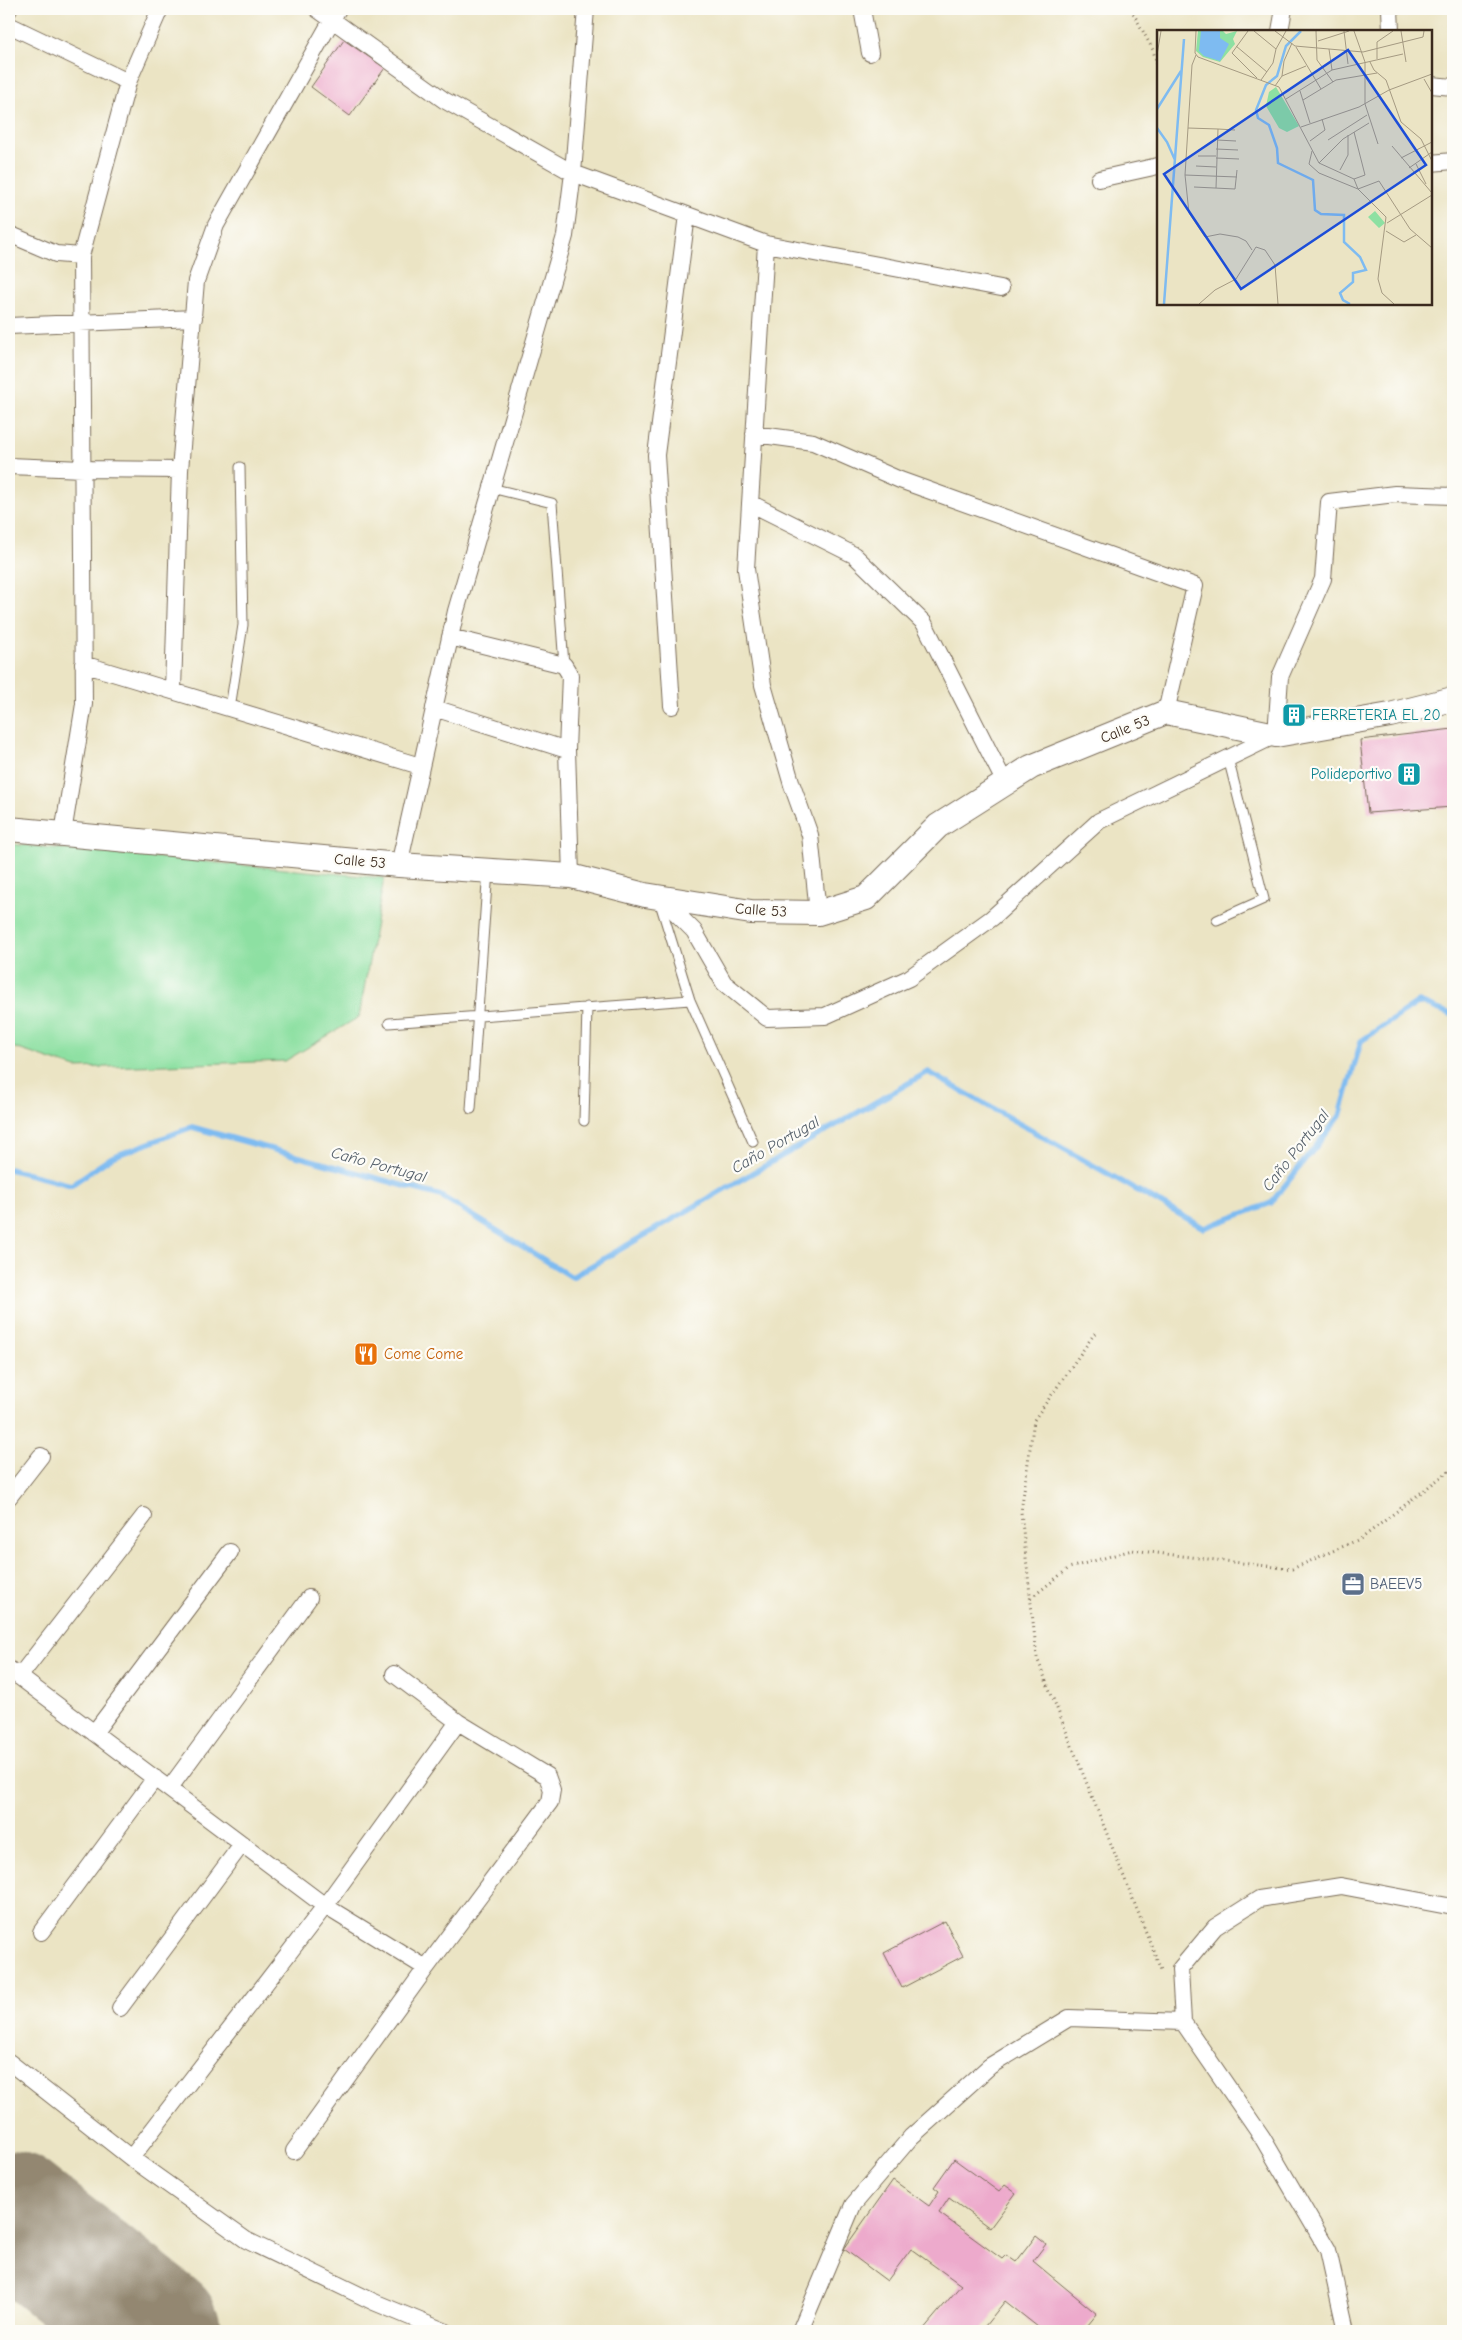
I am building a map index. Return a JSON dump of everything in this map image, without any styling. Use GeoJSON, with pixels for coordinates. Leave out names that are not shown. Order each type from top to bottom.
{"type":"FeatureCollection","features":[{"type":"Feature","properties":{"kind":"street"},"geometry":{"type":"LineString","coordinates":[[63,833],[84,704],[83,322],[81,256],[128,82],[160,9]]}},
{"type":"Feature","properties":{"kind":"street"},"geometry":{"type":"LineString","coordinates":[[317,9],[335,14],[444,100],[574,173],[766,244],[1001,288]]}},
{"type":"Feature","properties":{"kind":"street"},"geometry":{"type":"LineString","coordinates":[[400,865],[420,766],[450,637],[565,236],[574,173],[586,9]]}},
{"type":"Feature","properties":{"kind":"street"},"geometry":{"type":"LineString","coordinates":[[862,9],[870,53]]}},
{"type":"Feature","properties":{"kind":"street"},"geometry":{"type":"LineString","coordinates":[[1280,30],[1284,9]]}},
{"type":"Feature","properties":{"kind":"street"},"geometry":{"type":"LineString","coordinates":[[1390,9],[1391,30]]}},
{"type":"Feature","properties":{"kind":"street"},"geometry":{"type":"LineString","coordinates":[[173,690],[180,470],[196,281],[216,225],[335,14]]}},
{"type":"Feature","properties":{"kind":"street"},"geometry":{"type":"LineString","coordinates":[[9,26],[128,82]]}},
{"type":"Feature","properties":{"kind":"street"},"geometry":{"type":"LineString","coordinates":[[1432,85],[1453,87]]}},
{"type":"Feature","properties":{"kind":"street"},"geometry":{"type":"LineString","coordinates":[[1432,163],[1453,161]]}},
{"type":"Feature","properties":{"kind":"street"},"geometry":{"type":"LineString","coordinates":[[1099,179],[1157,166]]}},
{"type":"Feature","properties":{"kind":"street"},"geometry":{"type":"LineString","coordinates":[[672,706],[656,455],[687,215]]}},
{"type":"Feature","properties":{"kind":"street"},"geometry":{"type":"LineString","coordinates":[[9,234],[56,254],[81,256]]}},
{"type":"Feature","properties":{"kind":"street"},"geometry":{"type":"LineString","coordinates":[[766,244],[746,569],[763,685],[792,785],[810,835],[818,913]]}},
{"type":"Feature","properties":{"kind":"street"},"geometry":{"type":"LineString","coordinates":[[9,326],[194,318]]}},
{"type":"Feature","properties":{"kind":"street"},"geometry":{"type":"LineString","coordinates":[[754,434],[813,442],[900,480],[1195,586],[1166,712]]}},
{"type":"Feature","properties":{"kind":"street"},"geometry":{"type":"LineString","coordinates":[[9,466],[180,470]]}},
{"type":"Feature","properties":{"kind":"street"},"geometry":{"type":"LineString","coordinates":[[659,898],[694,932],[724,983],[767,1018],[825,1016],[909,978],[992,918],[1099,821],[1276,735],[1280,676],[1323,579],[1329,502],[1395,494],[1453,496]]}},
{"type":"Feature","properties":{"kind":"street"},"geometry":{"type":"LineString","coordinates":[[750,503],[854,556],[924,623],[1005,783]]}},
{"type":"Feature","properties":{"kind":"street"},"geometry":{"type":"LineString","coordinates":[[450,637],[564,665],[570,676],[567,750],[571,876]]}},
{"type":"Feature","properties":{"kind":"street"},"geometry":{"type":"LineString","coordinates":[[83,664],[420,766]]}},
{"type":"Feature","properties":{"kind":"street","name":"Calle 53"},"geometry":{"type":"LineString","coordinates":[[9,829],[400,865],[571,876],[659,898],[751,912],[818,913],[866,898],[938,826],[1031,767],[1166,712],[1276,735],[1390,715],[1453,699]]}},
{"type":"Feature","properties":{"kind":"street"},"geometry":{"type":"LineString","coordinates":[[434,708],[567,750]]}},
{"type":"Feature","properties":{"kind":"street"},"geometry":{"type":"LineString","coordinates":[[9,1497],[41,1456]]}},
{"type":"Feature","properties":{"kind":"street"},"geometry":{"type":"LineString","coordinates":[[144,1516],[14,1673],[324,1906],[426,1968]]}},
{"type":"Feature","properties":{"kind":"street"},"geometry":{"type":"LineString","coordinates":[[94,1733],[230,1552]]}},
{"type":"Feature","properties":{"kind":"street"},"geometry":{"type":"LineString","coordinates":[[169,1789],[309,1598]]}},
{"type":"Feature","properties":{"kind":"street"},"geometry":{"type":"LineString","coordinates":[[294,2151],[426,1968],[550,1802],[552,1790],[547,1776],[458,1722],[394,1674]]}},
{"type":"Feature","properties":{"kind":"street"},"geometry":{"type":"LineString","coordinates":[[131,2158],[324,1906],[458,1722]]}},
{"type":"Feature","properties":{"kind":"street"},"geometry":{"type":"LineString","coordinates":[[41,1932],[155,1778]]}},
{"type":"Feature","properties":{"kind":"street"},"geometry":{"type":"LineString","coordinates":[[120,2008],[242,1844]]}},
{"type":"Feature","properties":{"kind":"street"},"geometry":{"type":"LineString","coordinates":[[1346,2331],[1328,2250],[1262,2137],[1183,2022],[1180,1968],[1215,1927],[1259,1899],[1341,1886],[1453,1907]]}},
{"type":"Feature","properties":{"kind":"street"},"geometry":{"type":"LineString","coordinates":[[800,2331],[853,2205],[911,2137],[990,2066],[1069,2018],[1183,2022]]}},
{"type":"Feature","properties":{"kind":"street"},"geometry":{"type":"LineString","coordinates":[[9,2062],[131,2158],[246,2240],[374,2302],[444,2331]]}},
{"type":"Feature","properties":{"kind":"lane"},"geometry":{"type":"LineString","coordinates":[[230,708],[243,625],[240,467]]}},
{"type":"Feature","properties":{"kind":"lane"},"geometry":{"type":"LineString","coordinates":[[492,488],[552,502],[564,665]]}},
{"type":"Feature","properties":{"kind":"lane"},"geometry":{"type":"LineString","coordinates":[[1218,920],[1264,899],[1228,758]]}},
{"type":"Feature","properties":{"kind":"lane"},"geometry":{"type":"LineString","coordinates":[[471,1109],[476,1016],[488,870]]}},
{"type":"Feature","properties":{"kind":"lane"},"geometry":{"type":"LineString","coordinates":[[659,898],[690,1000],[753,1142]]}},
{"type":"Feature","properties":{"kind":"lane"},"geometry":{"type":"LineString","coordinates":[[389,1023],[690,1000]]}},
{"type":"Feature","properties":{"kind":"lane"},"geometry":{"type":"LineString","coordinates":[[584,1122],[587,1007]]}},
{"type":"Feature","properties":{"kind":"path"},"geometry":{"type":"LineString","coordinates":[[1131,9],[1153,50],[1157,64]]}},
{"type":"Feature","properties":{"kind":"path"},"geometry":{"type":"LineString","coordinates":[[1095,1332],[1034,1420],[1021,1512],[1037,1658],[1165,1978]]}},
{"type":"Feature","properties":{"kind":"path"},"geometry":{"type":"LineString","coordinates":[[1031,1599],[1069,1568],[1132,1550],[1292,1569],[1362,1538],[1453,1468]]}},
{"type":"Feature","properties":{"kind":"green space"},"geometry":{"type":"Polygon","coordinates":[[[9,844],[384,878],[359,1017],[285,1061],[76,1068],[9,1046],[9,844]]]}},
{"type":"Feature","properties":{"kind":"building"},"geometry":{"type":"Polygon","coordinates":[[[344,40],[385,68],[350,116],[311,87],[344,40]]]}},
{"type":"Feature","properties":{"kind":"building","name":"FERRETERIA EL 20"},"geometry":{"type":"Polygon","coordinates":[[[1287,707],[1303,710],[1300,724],[1284,721],[1287,707]]]}},
{"type":"Feature","properties":{"kind":"building","name":"Polideportivo"},"geometry":{"type":"Polygon","coordinates":[[[1453,729],[1453,807],[1368,813],[1360,740],[1453,729]]]}},
{"type":"Feature","properties":{"kind":"building"},"geometry":{"type":"Polygon","coordinates":[[[945,1921],[963,1956],[902,1988],[884,1953],[945,1921]]]}},
{"type":"Feature","properties":{"kind":"building"},"geometry":{"type":"Polygon","coordinates":[[[954,2159],[999,2192],[1005,2185],[1016,2193],[990,2228],[949,2198],[939,2213],[1002,2259],[1006,2255],[1016,2262],[1036,2236],[1046,2244],[1033,2261],[1097,2314],[1083,2331],[1043,2331],[1005,2301],[981,2331],[922,2331],[961,2285],[911,2249],[887,2281],[844,2249],[893,2180],[929,2206],[939,2191],[934,2187],[954,2159]]]}},
{"type":"Feature","properties":{"kind":"waterway","name":"Caño Portugal"},"geometry":{"type":"LineString","coordinates":[[9,1169],[71,1185],[112,1157],[192,1127],[441,1196],[572,1277],[928,1072],[1204,1228],[1271,1203],[1340,1116],[1361,1041],[1419,1002],[1453,1015]]}},
{"type":"Feature","properties":{"kind":"runway"},"geometry":{"type":"LineString","coordinates":[[9,2215],[156,2331]]}},
{"type":"Feature","properties":{"kind":"place","name":"FERRETERIA EL 20"},"geometry":{"type":"Point","coordinates":[1294,715]}},
{"type":"Feature","properties":{"kind":"place","name":"Polideportivo"},"geometry":{"type":"Point","coordinates":[1409,774]}},
{"type":"Feature","properties":{"kind":"place","name":"Come Come"},"geometry":{"type":"Point","coordinates":[366,1354]}},
{"type":"Feature","properties":{"kind":"place","name":"BAEEV5"},"geometry":{"type":"Point","coordinates":[1353,1584]}}]}
